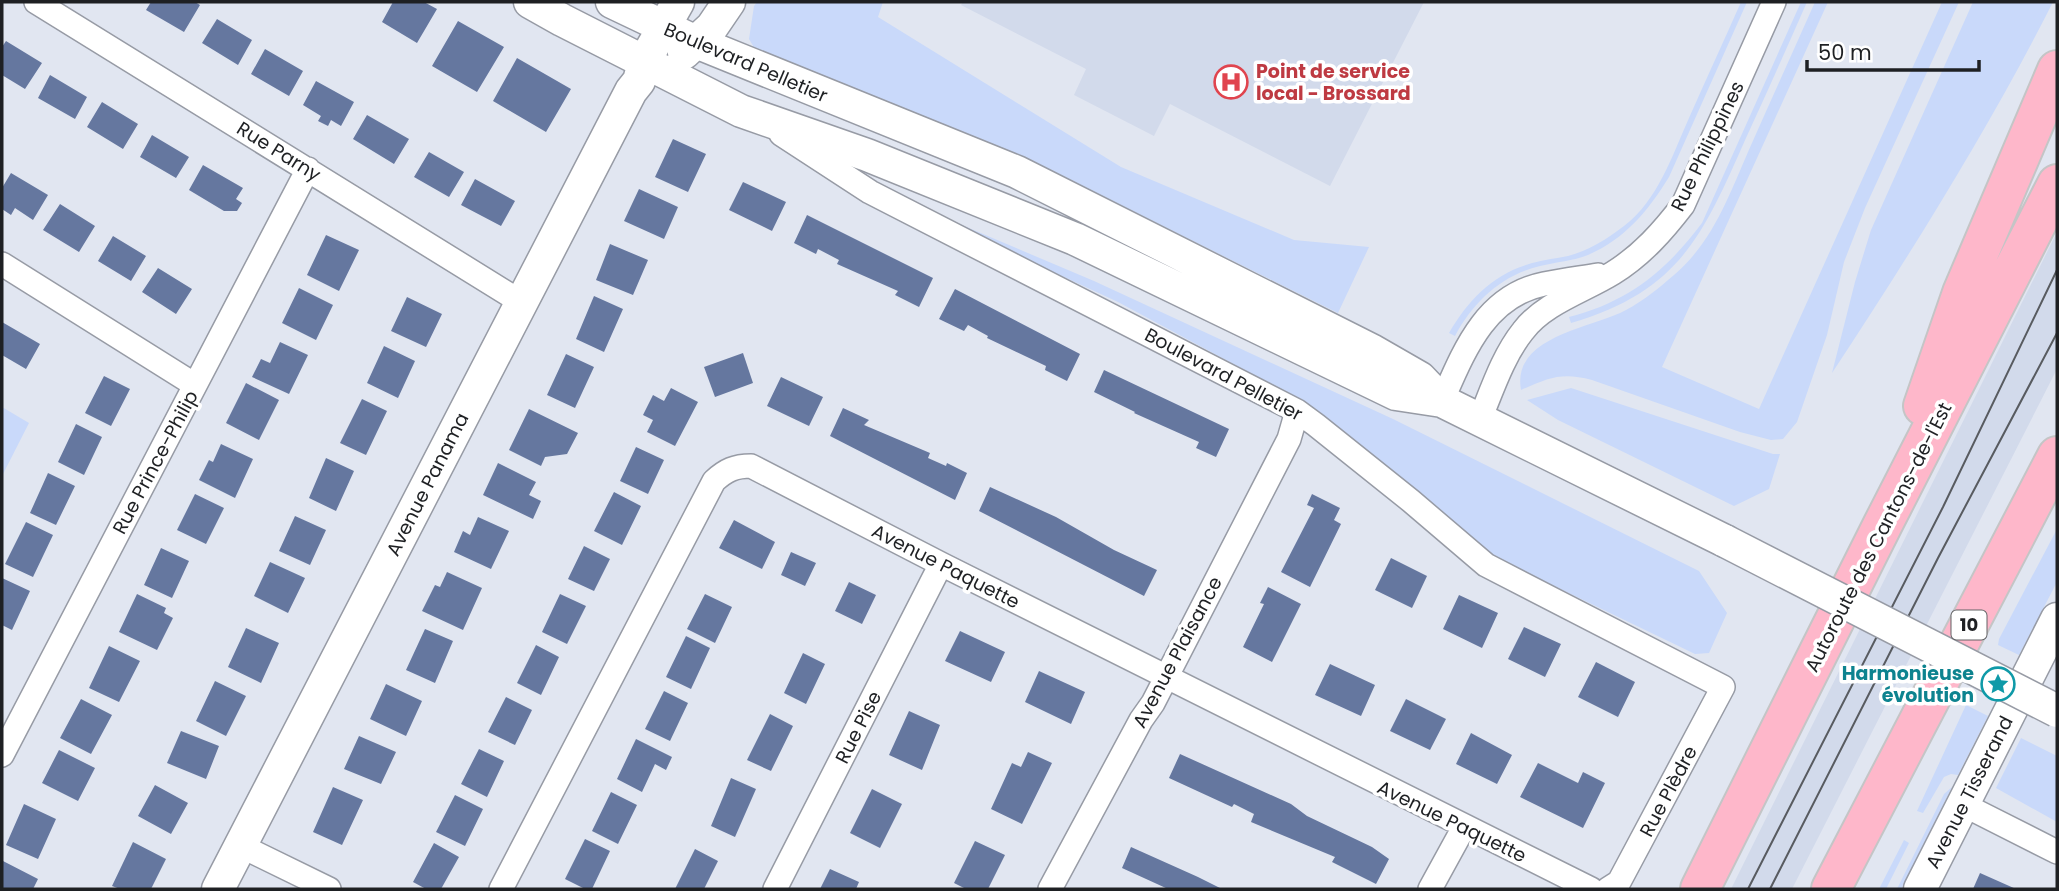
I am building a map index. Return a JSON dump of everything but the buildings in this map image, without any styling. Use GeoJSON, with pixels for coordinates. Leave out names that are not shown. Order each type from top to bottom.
{"type":"FeatureCollection","features":[{"type":"Feature","properties":{"kind":"highway"},"geometry":{"type":"LineString","coordinates":[[1883,524],[1962,293],[2057,70]]}},
{"type":"Feature","properties":{"kind":"highway","name":"Autoroute des Cantons-de-l'Est"},"geometry":{"type":"LineString","coordinates":[[1700,889],[2057,184]]}},
{"type":"Feature","properties":{"kind":"highway","name":"10"},"geometry":{"type":"LineString","coordinates":[[1830,889],[2057,456]]}},
{"type":"Feature","properties":{"kind":"street","name":"Rue Parny"},"geometry":{"type":"LineString","coordinates":[[36,2],[521,302]]}},
{"type":"Feature","properties":{"kind":"street","name":"Boulevard Pelletier"},"geometry":{"type":"LineString","coordinates":[[530,2],[649,72],[767,124],[870,192],[1297,411],[1411,501],[1486,565],[1723,687]]}},
{"type":"Feature","properties":{"kind":"street","name":"Boulevard Pelletier"},"geometry":{"type":"LineString","coordinates":[[612,2],[671,15],[696,42],[1017,172],[1373,351],[1420,378],[1442,401]]}},
{"type":"Feature","properties":{"kind":"street","name":"Avenue Panama"},"geometry":{"type":"LineString","coordinates":[[218,889],[631,91],[649,72],[696,42],[712,27],[729,2]]}},
{"type":"Feature","properties":{"kind":"street","name":"Rue Philippines"},"geometry":{"type":"LineString","coordinates":[[1480,419],[1512,346],[1523,330],[1540,314],[1615,272],[1661,233],[1683,205],[1774,2]]}},
{"type":"Feature","properties":{"kind":"street","name":"Avenue Panama"},"geometry":{"type":"LineString","coordinates":[[649,72],[671,15]]}},
{"type":"Feature","properties":{"kind":"street","name":"Boulevard Pelletier"},"geometry":{"type":"LineString","coordinates":[[741,111],[867,155],[1075,239],[1395,394],[1442,401],[1725,541],[2057,711]]}},
{"type":"Feature","properties":{"kind":"street","name":"Rue Prince-Philip"},"geometry":{"type":"LineString","coordinates":[[3,749],[308,169]]}},
{"type":"Feature","properties":{"kind":"street"},"geometry":{"type":"LineString","coordinates":[[2,264],[195,385]]}},
{"type":"Feature","properties":{"kind":"street"},"geometry":{"type":"LineString","coordinates":[[1442,401],[1474,335],[1486,317],[1499,305],[1518,293],[1542,284],[1615,272]]}},
{"type":"Feature","properties":{"kind":"street","name":"Avenue Plaisance"},"geometry":{"type":"LineString","coordinates":[[1050,889],[1166,678],[1289,439],[1297,411]]}},
{"type":"Feature","properties":{"kind":"street","name":"Avenue Paquette"},"geometry":{"type":"LineString","coordinates":[[501,889],[714,481],[726,470],[738,466],[751,466],[1166,678],[1591,889]]}},
{"type":"Feature","properties":{"kind":"street","name":"Rue Pise"},"geometry":{"type":"LineString","coordinates":[[775,889],[941,564]]}},
{"type":"Feature","properties":{"kind":"street","name":"Avenue Tisserand"},"geometry":{"type":"LineString","coordinates":[[1920,889],[2057,619]]}},
{"type":"Feature","properties":{"kind":"street","name":"Rue Plèdre"},"geometry":{"type":"LineString","coordinates":[[1608,889],[1619,882],[1723,687]]}},
{"type":"Feature","properties":{"kind":"street"},"geometry":{"type":"LineString","coordinates":[[1962,804],[2057,852]]}},
{"type":"Feature","properties":{"kind":"street"},"geometry":{"type":"LineString","coordinates":[[1430,889],[1464,827]]}},
{"type":"Feature","properties":{"kind":"street"},"geometry":{"type":"LineString","coordinates":[[241,846],[328,889]]}},
{"type":"Feature","properties":{"kind":"shaded area"},"geometry":{"type":"Polygon","coordinates":[[[757,2],[883,2],[878,17],[1121,167],[1294,240],[1369,247],[1338,313],[1038,164],[756,51],[749,39],[757,2]]]}},
{"type":"Feature","properties":{"kind":"shaded area","name":"Point de service local - Brossard"},"geometry":{"type":"Polygon","coordinates":[[[963,2],[1424,2],[1330,186],[1170,104],[1154,136],[1074,95],[1086,69],[961,5],[963,2]]]}},
{"type":"Feature","properties":{"kind":"shaded area"},"geometry":{"type":"Polygon","coordinates":[[[1741,2],[1747,2],[1669,177],[1644,212],[1624,232],[1601,248],[1582,257],[1526,270],[1501,283],[1480,301],[1455,336],[1449,333],[1472,301],[1491,283],[1531,263],[1568,256],[1597,244],[1624,226],[1646,204],[1663,176],[1741,2]]]}},
{"type":"Feature","properties":{"kind":"shaded area"},"geometry":{"type":"Polygon","coordinates":[[[1801,2],[1807,2],[1731,172],[1700,231],[1683,255],[1663,276],[1638,294],[1608,310],[1571,323],[1569,317],[1610,303],[1660,270],[1702,223],[1801,2]]]}},
{"type":"Feature","properties":{"kind":"shaded area"},"geometry":{"type":"Polygon","coordinates":[[[1815,2],[1828,2],[1662,367],[1759,409],[1942,2],[1959,2],[1865,208],[1844,262],[1827,335],[1797,422],[1783,439],[1771,440],[1740,432],[1592,380],[1572,376],[1540,382],[1521,390],[1521,372],[1529,357],[1541,346],[1557,336],[1639,303],[1674,275],[1700,246],[1720,214],[1815,2]]]}},
{"type":"Feature","properties":{"kind":"shaded area"},"geometry":{"type":"Polygon","coordinates":[[[1973,2],[2053,2],[1948,190],[1832,373],[1871,230],[1973,2]]]}},
{"type":"Feature","properties":{"kind":"shaded area"},"geometry":{"type":"Polygon","coordinates":[[[938,215],[1094,281],[1393,419],[1699,571],[1727,613],[1709,653],[1695,654],[1488,554],[1306,403],[1118,302],[937,218],[938,215]]]}},
{"type":"Feature","properties":{"kind":"shaded area"},"geometry":{"type":"Polygon","coordinates":[[[2057,232],[2057,369],[1792,889],[1731,889],[2057,232]]]}},
{"type":"Feature","properties":{"kind":"shaded area"},"geometry":{"type":"Polygon","coordinates":[[[1571,388],[1773,454],[1780,454],[1769,489],[1734,506],[1558,420],[1527,400],[1571,388]]]}},
{"type":"Feature","properties":{"kind":"shaded area"},"geometry":{"type":"Polygon","coordinates":[[[2,407],[29,423],[2,476],[2,407]]]}},
{"type":"Feature","properties":{"kind":"shaded area"},"geometry":{"type":"Polygon","coordinates":[[[2057,529],[2057,582],[2019,655],[1998,645],[1999,639],[2057,529]]]}},
{"type":"Feature","properties":{"kind":"shaded area"},"geometry":{"type":"Polygon","coordinates":[[[1966,705],[1988,716],[1958,775],[1944,777],[1923,813],[1917,811],[1966,705]]]}},
{"type":"Feature","properties":{"kind":"shaded area"},"geometry":{"type":"Polygon","coordinates":[[[2021,738],[2057,756],[2057,822],[1996,788],[2021,738]]]}},
{"type":"Feature","properties":{"kind":"shaded area"},"geometry":{"type":"Polygon","coordinates":[[[1952,787],[1901,889],[1897,889],[1944,794],[1952,787]]]}},
{"type":"Feature","properties":{"kind":"shaded area"},"geometry":{"type":"Polygon","coordinates":[[[1904,840],[1909,843],[1886,889],[1879,889],[1904,840]]]}},
{"type":"Feature","properties":{"kind":"tram line"},"geometry":{"type":"LineString","coordinates":[[1748,889],[1943,507],[2057,270]]}},
{"type":"Feature","properties":{"kind":"tram line"},"geometry":{"type":"LineString","coordinates":[[1770,889],[1938,558],[2057,333]]}},
{"type":"Feature","properties":{"kind":"place","name":"Point de service local - Brossard"},"geometry":{"type":"Point","coordinates":[1231,82]}},
{"type":"Feature","properties":{"kind":"place","name":"Harmonieuse évolution"},"geometry":{"type":"Point","coordinates":[1998,684]}}]}
